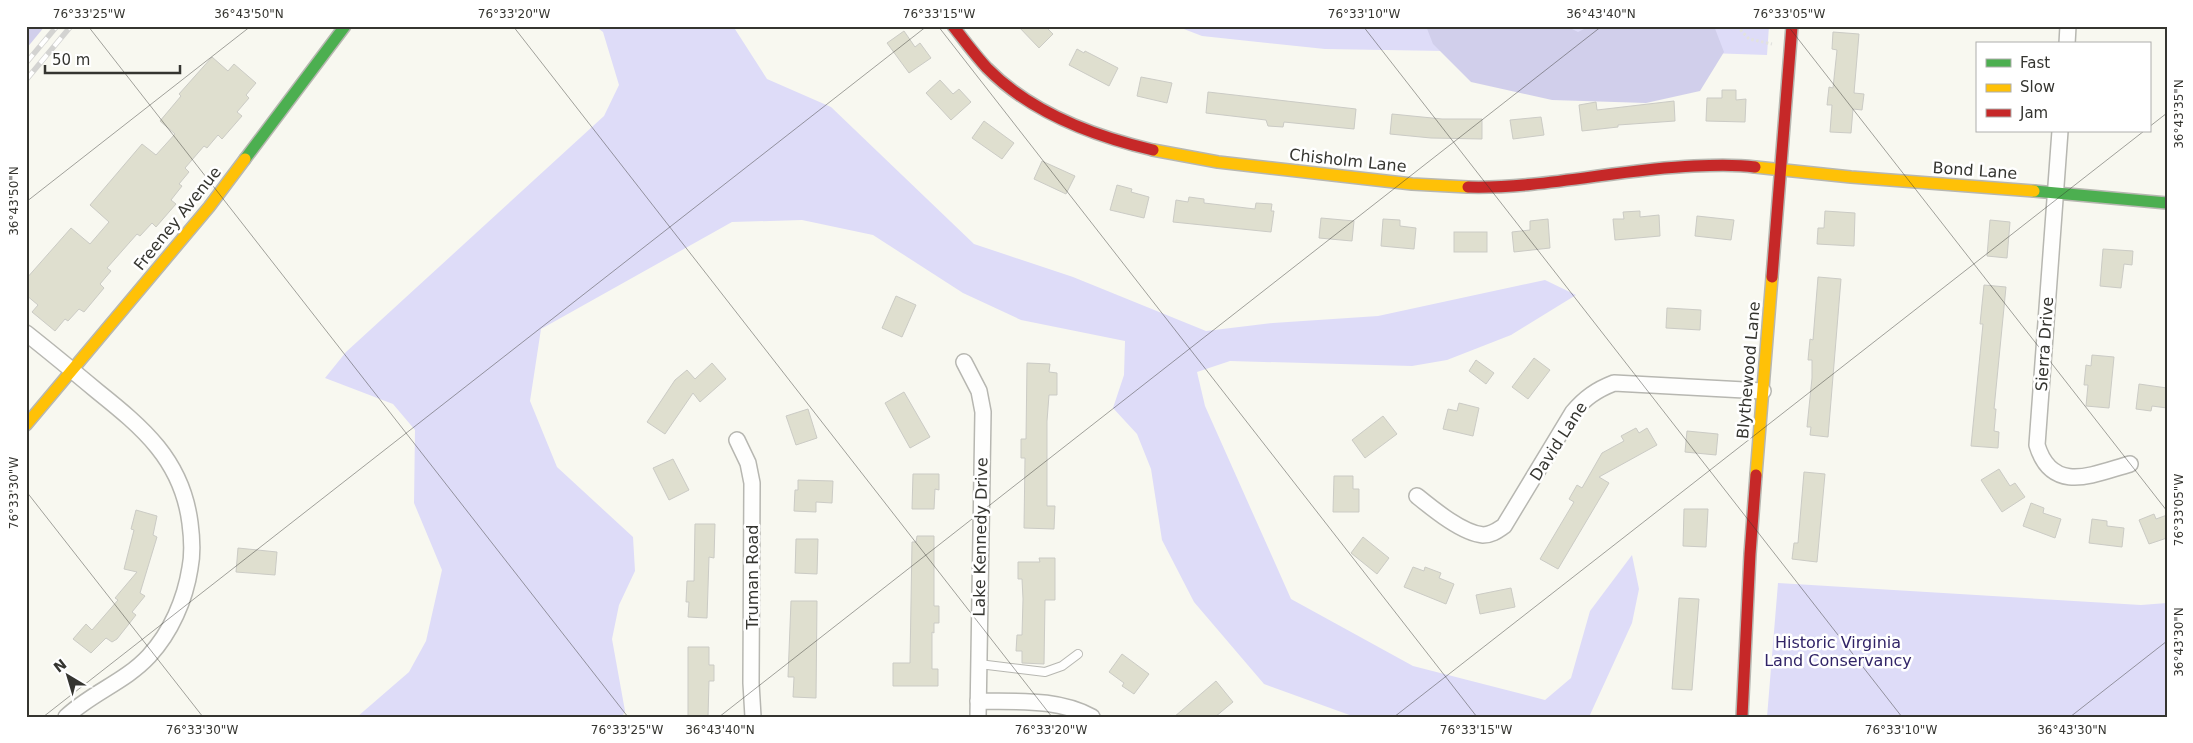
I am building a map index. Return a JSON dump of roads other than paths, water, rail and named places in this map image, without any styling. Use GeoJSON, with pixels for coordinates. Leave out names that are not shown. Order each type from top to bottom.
{"type":"FeatureCollection","features":[{"type":"Feature","properties":{"kind":"street","name":"Freeney Avenue"},"geometry":{"type":"LineString","coordinates":[[26,425],[209,206],[345,26]]}},
{"type":"Feature","properties":{"kind":"street","name":"Chisholm Lane"},"geometry":{"type":"LineString","coordinates":[[953,26],[990,70],[1010,88],[1045,112],[1069,125],[1105,140],[1143,150],[1225,163],[1382,181],[1447,186],[1501,187],[1537,185],[1638,170],[1734,165],[1782,171]]}},
{"type":"Feature","properties":{"kind":"street","name":"Blythewood Lane"},"geometry":{"type":"LineString","coordinates":[[1742,717],[1750,554],[1782,171],[1792,26]]}},
{"type":"Feature","properties":{"kind":"street"},"geometry":{"type":"LineString","coordinates":[[2067,42],[2068,26]]}},
{"type":"Feature","properties":{"kind":"street","name":"Sierra Drive"},"geometry":{"type":"LineString","coordinates":[[2060,132],[2037,445],[2046,466],[2056,473],[2069,477],[2085,477],[2130,464]]}},
{"type":"Feature","properties":{"kind":"street","name":"Bond Lane"},"geometry":{"type":"LineString","coordinates":[[1782,171],[2056,192],[2167,203]]}},
{"type":"Feature","properties":{"kind":"street"},"geometry":{"type":"LineString","coordinates":[[26,333],[132,420],[155,443],[168,460],[185,497],[192,537],[192,559],[182,601],[169,628],[149,656],[121,680],[84,703],[66,717]]}},
{"type":"Feature","properties":{"kind":"street","name":"Lake Kennedy Drive"},"geometry":{"type":"LineString","coordinates":[[964,362],[978,391],[983,412],[978,717]]}},
{"type":"Feature","properties":{"kind":"street","name":"David Lane"},"geometry":{"type":"LineString","coordinates":[[1417,496],[1442,515],[1475,533],[1485,535],[1496,532],[1504,526],[1573,412],[1584,399],[1598,389],[1614,383],[1763,391]]}},
{"type":"Feature","properties":{"kind":"street","name":"Truman Road"},"geometry":{"type":"LineString","coordinates":[[737,440],[748,463],[752,483],[751,682],[753,717]]}},
{"type":"Feature","properties":{"kind":"street"},"geometry":{"type":"LineString","coordinates":[[978,701],[1043,703],[1065,706],[1092,717]]}},
{"type":"Feature","properties":{"kind":"lane"},"geometry":{"type":"LineString","coordinates":[[978,664],[1044,672],[1062,666],[1078,654]]}},
{"type":"Feature","properties":{"kind":"railway"},"geometry":{"type":"LineString","coordinates":[[26,63],[57,26]]}},
{"type":"Feature","properties":{"kind":"railway"},"geometry":{"type":"LineString","coordinates":[[26,80],[71,26]]}},
{"type":"Feature","properties":{"kind":"park label","name":"Historic Virginia Land Conservancy"},"geometry":{"type":"Point","coordinates":[1838,651]}}]}
